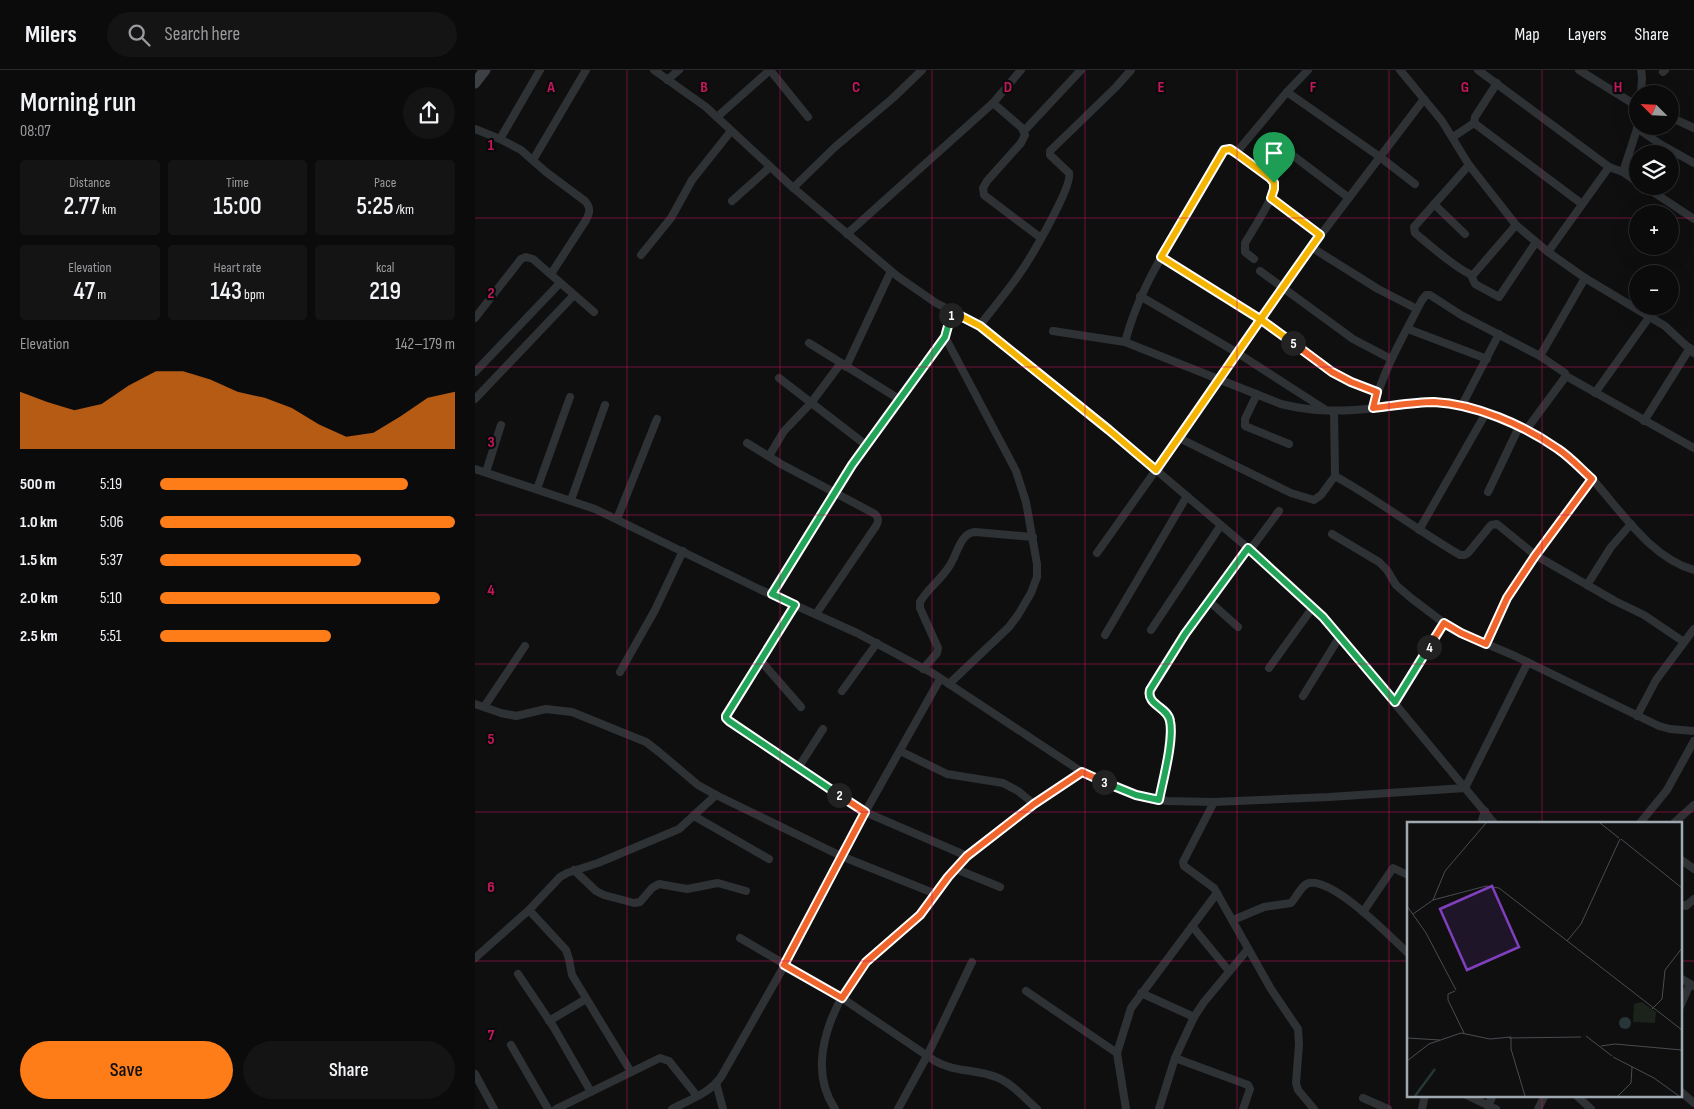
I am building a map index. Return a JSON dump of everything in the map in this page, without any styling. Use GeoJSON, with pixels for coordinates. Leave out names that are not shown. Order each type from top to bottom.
{"type":"FeatureCollection","features":[{"type":"Feature","properties":{"kind":"main road"},"geometry":{"type":"LineString","coordinates":[[475,83],[485,70]]}},
{"type":"Feature","properties":{"kind":"street"},"geometry":{"type":"LineString","coordinates":[[500,139],[540,70]]}},
{"type":"Feature","properties":{"kind":"street"},"geometry":{"type":"LineString","coordinates":[[533,160],[586,70]]}},
{"type":"Feature","properties":{"kind":"street"},"geometry":{"type":"LineString","coordinates":[[654,70],[706,107],[793,188],[891,271],[936,303],[980,326],[1109,430],[1249,549],[1313,607],[1494,822]]}},
{"type":"Feature","properties":{"kind":"street"},"geometry":{"type":"LineString","coordinates":[[667,80],[679,70]]}},
{"type":"Feature","properties":{"kind":"street"},"geometry":{"type":"LineString","coordinates":[[717,117],[770,70],[808,117]]}},
{"type":"Feature","properties":{"kind":"street"},"geometry":{"type":"LineString","coordinates":[[793,188],[835,146],[893,98],[922,70]]}},
{"type":"Feature","properties":{"kind":"street"},"geometry":{"type":"LineString","coordinates":[[847,234],[993,103],[1021,70]]}},
{"type":"Feature","properties":{"kind":"street"},"geometry":{"type":"LineString","coordinates":[[1041,238],[987,199],[983,191],[987,181],[1021,144],[1024,139],[1024,132],[1081,70]]}},
{"type":"Feature","properties":{"kind":"street"},"geometry":{"type":"LineString","coordinates":[[980,326],[1020,273],[1055,212],[1070,178],[1069,173],[1049,154],[1049,151],[1116,88],[1131,70]]}},
{"type":"Feature","properties":{"kind":"street"},"geometry":{"type":"LineString","coordinates":[[1236,153],[1308,70]]}},
{"type":"Feature","properties":{"kind":"street"},"geometry":{"type":"LineString","coordinates":[[1400,70],[1453,137],[1469,165],[1516,225],[1548,252],[1585,278],[1665,326],[1692,350],[1645,421]]}},
{"type":"Feature","properties":{"kind":"street"},"geometry":{"type":"LineString","coordinates":[[1478,70],[1609,167],[1629,176]]}},
{"type":"Feature","properties":{"kind":"street"},"geometry":{"type":"LineString","coordinates":[[1579,70],[1629,101]]}},
{"type":"Feature","properties":{"kind":"street"},"geometry":{"type":"LineString","coordinates":[[1641,70],[1642,85]]}},
{"type":"Feature","properties":{"kind":"street"},"geometry":{"type":"LineString","coordinates":[[1453,137],[1474,123],[1475,118],[1497,84]]}},
{"type":"Feature","properties":{"kind":"street"},"geometry":{"type":"LineString","coordinates":[[1287,92],[1415,184]]}},
{"type":"Feature","properties":{"kind":"street"},"geometry":{"type":"LineString","coordinates":[[1097,553],[1220,380],[1236,352],[1311,247],[1424,99]]}},
{"type":"Feature","properties":{"kind":"street"},"geometry":{"type":"LineString","coordinates":[[993,103],[1024,132]]}},
{"type":"Feature","properties":{"kind":"street"},"geometry":{"type":"LineString","coordinates":[[1679,120],[1694,128]]}},
{"type":"Feature","properties":{"kind":"street"},"geometry":{"type":"LineString","coordinates":[[1474,123],[1582,204]]}},
{"type":"Feature","properties":{"kind":"street"},"geometry":{"type":"LineString","coordinates":[[475,129],[521,150],[546,172],[585,201],[590,209],[577,236],[551,274]]}},
{"type":"Feature","properties":{"kind":"street"},"geometry":{"type":"LineString","coordinates":[[641,255],[671,218],[693,180],[731,131]]}},
{"type":"Feature","properties":{"kind":"street"},"geometry":{"type":"LineString","coordinates":[[1623,172],[1635,135]]}},
{"type":"Feature","properties":{"kind":"street"},"geometry":{"type":"LineString","coordinates":[[1648,135],[1694,163]]}},
{"type":"Feature","properties":{"kind":"street"},"geometry":{"type":"LineString","coordinates":[[1125,342],[1140,296],[1221,152],[1226,149],[1236,153],[1273,180],[1275,186],[1271,198],[1245,244],[1245,252],[1254,259]]}},
{"type":"Feature","properties":{"kind":"street"},"geometry":{"type":"LineString","coordinates":[[1291,154],[1349,198]]}},
{"type":"Feature","properties":{"kind":"street"},"geometry":{"type":"LineString","coordinates":[[1469,165],[1414,227],[1413,231],[1471,275],[1475,284],[1499,297],[1535,242]]}},
{"type":"Feature","properties":{"kind":"street"},"geometry":{"type":"LineString","coordinates":[[733,201],[770,167]]}},
{"type":"Feature","properties":{"kind":"street"},"geometry":{"type":"LineString","coordinates":[[1548,252],[1609,167]]}},
{"type":"Feature","properties":{"kind":"street"},"geometry":{"type":"LineString","coordinates":[[1658,195],[1694,219]]}},
{"type":"Feature","properties":{"kind":"street"},"geometry":{"type":"LineString","coordinates":[[1271,198],[1320,235]]}},
{"type":"Feature","properties":{"kind":"street"},"geometry":{"type":"LineString","coordinates":[[1434,204],[1465,234]]}},
{"type":"Feature","properties":{"kind":"street"},"geometry":{"type":"LineString","coordinates":[[1471,275],[1477,273],[1516,225]]}},
{"type":"Feature","properties":{"kind":"street"},"geometry":{"type":"LineString","coordinates":[[1311,247],[1378,289],[1417,309]]}},
{"type":"Feature","properties":{"kind":"street"},"geometry":{"type":"LineString","coordinates":[[475,318],[523,257],[530,257],[594,312]]}},
{"type":"Feature","properties":{"kind":"street"},"geometry":{"type":"LineString","coordinates":[[1161,257],[1260,319],[1332,372],[1377,392]]}},
{"type":"Feature","properties":{"kind":"street"},"geometry":{"type":"LineString","coordinates":[[769,456],[784,431],[843,365],[891,271]]}},
{"type":"Feature","properties":{"kind":"street"},"geometry":{"type":"LineString","coordinates":[[1261,271],[1353,339],[1391,359]]}},
{"type":"Feature","properties":{"kind":"street"},"geometry":{"type":"LineString","coordinates":[[1540,356],[1585,278]]}},
{"type":"Feature","properties":{"kind":"street"},"geometry":{"type":"LineString","coordinates":[[475,372],[560,283]]}},
{"type":"Feature","properties":{"kind":"street"},"geometry":{"type":"LineString","coordinates":[[475,399],[574,295]]}},
{"type":"Feature","properties":{"kind":"street"},"geometry":{"type":"LineString","coordinates":[[1373,408],[1377,392],[1391,359],[1424,297],[1429,295],[1461,315],[1540,356],[1565,373],[1566,376],[1694,448]]}},
{"type":"Feature","properties":{"kind":"street"},"geometry":{"type":"LineString","coordinates":[[1140,296],[1236,352],[1331,411]]}},
{"type":"Feature","properties":{"kind":"street"},"geometry":{"type":"LineString","coordinates":[[772,594],[866,445],[945,337],[951,311]]}},
{"type":"Feature","properties":{"kind":"street"},"geometry":{"type":"LineString","coordinates":[[1595,393],[1650,316]]}},
{"type":"Feature","properties":{"kind":"street"},"geometry":{"type":"LineString","coordinates":[[1408,329],[1487,359]]}},
{"type":"Feature","properties":{"kind":"street"},"geometry":{"type":"LineString","coordinates":[[1053,332],[1125,342],[1288,405],[1331,411],[1433,402],[1462,405],[1486,413],[1523,429],[1559,449],[1592,479],[1631,524],[1668,558],[1694,570]]}},
{"type":"Feature","properties":{"kind":"street"},"geometry":{"type":"LineString","coordinates":[[1462,405],[1499,334]]}},
{"type":"Feature","properties":{"kind":"street"},"geometry":{"type":"LineString","coordinates":[[945,337],[1016,471],[1022,486],[1036,552],[1037,577],[1024,606],[1009,627],[949,684]]}},
{"type":"Feature","properties":{"kind":"street"},"geometry":{"type":"LineString","coordinates":[[809,343],[899,399]]}},
{"type":"Feature","properties":{"kind":"street"},"geometry":{"type":"LineString","coordinates":[[1488,492],[1523,429],[1566,376]]}},
{"type":"Feature","properties":{"kind":"street"},"geometry":{"type":"LineString","coordinates":[[779,378],[866,445]]}},
{"type":"Feature","properties":{"kind":"street"},"geometry":{"type":"LineString","coordinates":[[1257,394],[1244,421],[1245,426],[1289,444]]}},
{"type":"Feature","properties":{"kind":"street"},"geometry":{"type":"LineString","coordinates":[[537,488],[570,397]]}},
{"type":"Feature","properties":{"kind":"street"},"geometry":{"type":"LineString","coordinates":[[571,500],[605,404]]}},
{"type":"Feature","properties":{"kind":"street"},"geometry":{"type":"LineString","coordinates":[[1179,438],[1242,470],[1308,499],[1316,499],[1335,476],[1331,411]]}},
{"type":"Feature","properties":{"kind":"street"},"geometry":{"type":"LineString","coordinates":[[1419,530],[1486,413]]}},
{"type":"Feature","properties":{"kind":"street"},"geometry":{"type":"LineString","coordinates":[[617,519],[657,419]]}},
{"type":"Feature","properties":{"kind":"street"},"geometry":{"type":"LineString","coordinates":[[486,472],[501,425]]}},
{"type":"Feature","properties":{"kind":"street"},"geometry":{"type":"LineString","coordinates":[[747,443],[834,493],[875,514],[877,518],[878,522],[816,614]]}},
{"type":"Feature","properties":{"kind":"street"},"geometry":{"type":"LineString","coordinates":[[475,469],[537,488],[617,519],[877,643],[940,678],[1082,772],[1124,791],[1159,800],[1214,802],[1465,788]]}},
{"type":"Feature","properties":{"kind":"street"},"geometry":{"type":"LineString","coordinates":[[1335,476],[1463,556],[1468,553],[1495,523],[1535,556],[1644,615],[1684,642]]}},
{"type":"Feature","properties":{"kind":"street"},"geometry":{"type":"LineString","coordinates":[[1486,644],[1502,606],[1535,556],[1592,479]]}},
{"type":"Feature","properties":{"kind":"street"},"geometry":{"type":"LineString","coordinates":[[1105,636],[1187,496]]}},
{"type":"Feature","properties":{"kind":"street"},"geometry":{"type":"LineString","coordinates":[[1159,800],[1166,767],[1170,720],[1164,710],[1151,701],[1150,690],[1185,634],[1279,512]]}},
{"type":"Feature","properties":{"kind":"street"},"geometry":{"type":"LineString","coordinates":[[1587,585],[1611,547],[1631,524]]}},
{"type":"Feature","properties":{"kind":"street"},"geometry":{"type":"LineString","coordinates":[[1151,630],[1221,525]]}},
{"type":"Feature","properties":{"kind":"street"},"geometry":{"type":"LineString","coordinates":[[923,669],[937,652],[938,648],[920,608],[920,602],[950,566],[964,537],[969,532],[975,532],[1033,537]]}},
{"type":"Feature","properties":{"kind":"street"},"geometry":{"type":"LineString","coordinates":[[1332,534],[1379,562],[1387,570],[1396,585],[1444,623],[1461,633],[1528,662],[1637,716],[1670,730],[1694,731]]}},
{"type":"Feature","properties":{"kind":"street"},"geometry":{"type":"LineString","coordinates":[[619,672],[655,610],[683,551]]}},
{"type":"Feature","properties":{"kind":"street"},"geometry":{"type":"LineString","coordinates":[[1209,601],[1238,627]]}},
{"type":"Feature","properties":{"kind":"street"},"geometry":{"type":"LineString","coordinates":[[795,605],[727,713],[726,718],[797,768],[865,812],[967,856]]}},
{"type":"Feature","properties":{"kind":"street"},"geometry":{"type":"LineString","coordinates":[[1269,668],[1313,607]]}},
{"type":"Feature","properties":{"kind":"street"},"geometry":{"type":"LineString","coordinates":[[1395,702],[1444,623]]}},
{"type":"Feature","properties":{"kind":"street"},"geometry":{"type":"LineString","coordinates":[[1637,716],[1657,680],[1694,629]]}},
{"type":"Feature","properties":{"kind":"street"},"geometry":{"type":"LineString","coordinates":[[1303,696],[1339,636]]}},
{"type":"Feature","properties":{"kind":"street"},"geometry":{"type":"LineString","coordinates":[[842,691],[877,643]]}},
{"type":"Feature","properties":{"kind":"street"},"geometry":{"type":"LineString","coordinates":[[484,707],[525,646]]}},
{"type":"Feature","properties":{"kind":"street"},"geometry":{"type":"LineString","coordinates":[[760,660],[801,707]]}},
{"type":"Feature","properties":{"kind":"street"},"geometry":{"type":"LineString","coordinates":[[1465,788],[1528,662]]}},
{"type":"Feature","properties":{"kind":"street"},"geometry":{"type":"LineString","coordinates":[[672,1109],[697,1096],[716,1083],[784,965],[841,856],[940,678]]}},
{"type":"Feature","properties":{"kind":"street"},"geometry":{"type":"LineString","coordinates":[[475,704],[501,714],[515,716],[539,710],[572,712],[646,742],[698,785],[716,795],[841,856],[936,894]]}},
{"type":"Feature","properties":{"kind":"street"},"geometry":{"type":"LineString","coordinates":[[797,768],[823,729]]}},
{"type":"Feature","properties":{"kind":"street"},"geometry":{"type":"LineString","coordinates":[[1641,822],[1667,790],[1694,741]]}},
{"type":"Feature","properties":{"kind":"street"},"geometry":{"type":"LineString","coordinates":[[900,751],[947,774],[1003,783],[1018,791],[1034,804]]}},
{"type":"Feature","properties":{"kind":"street"},"geometry":{"type":"LineString","coordinates":[[835,1109],[829,1105],[824,1081],[823,1056],[825,1038],[830,1022],[842,998],[866,962],[920,915],[967,856],[1034,804],[1082,772]]}},
{"type":"Feature","properties":{"kind":"street"},"geometry":{"type":"LineString","coordinates":[[475,958],[529,910],[560,877],[677,830],[716,795]]}},
{"type":"Feature","properties":{"kind":"street"},"geometry":{"type":"LineString","coordinates":[[1214,802],[1183,864],[1185,868],[1211,886],[1217,893],[1248,949],[1297,1029],[1299,1036],[1296,1086],[1314,1109]]}},
{"type":"Feature","properties":{"kind":"street"},"geometry":{"type":"LineString","coordinates":[[1675,822],[1694,805]]}},
{"type":"Feature","properties":{"kind":"street"},"geometry":{"type":"LineString","coordinates":[[1481,822],[1485,811]]}},
{"type":"Feature","properties":{"kind":"street"},"geometry":{"type":"LineString","coordinates":[[694,816],[769,858]]}},
{"type":"Feature","properties":{"kind":"street"},"geometry":{"type":"LineString","coordinates":[[1681,860],[1694,869]]}},
{"type":"Feature","properties":{"kind":"street"},"geometry":{"type":"LineString","coordinates":[[1363,912],[1391,870],[1395,868],[1407,874]]}},
{"type":"Feature","properties":{"kind":"street"},"geometry":{"type":"LineString","coordinates":[[956,869],[999,887]]}},
{"type":"Feature","properties":{"kind":"street"},"geometry":{"type":"LineString","coordinates":[[574,870],[596,891],[634,903],[640,902],[652,888],[659,884],[687,889],[718,882],[746,891]]}},
{"type":"Feature","properties":{"kind":"street"},"geometry":{"type":"LineString","coordinates":[[1233,920],[1264,907],[1291,903],[1307,883],[1334,891],[1363,912],[1407,952]]}},
{"type":"Feature","properties":{"kind":"street"},"geometry":{"type":"LineString","coordinates":[[1126,1109],[1117,1053],[1131,1008],[1217,893]]}},
{"type":"Feature","properties":{"kind":"street"},"geometry":{"type":"LineString","coordinates":[[1681,904],[1686,906],[1694,899]]}},
{"type":"Feature","properties":{"kind":"street"},"geometry":{"type":"LineString","coordinates":[[529,910],[566,950],[571,975],[631,1072]]}},
{"type":"Feature","properties":{"kind":"street"},"geometry":{"type":"LineString","coordinates":[[1192,926],[1229,971]]}},
{"type":"Feature","properties":{"kind":"street"},"geometry":{"type":"LineString","coordinates":[[740,938],[842,998],[944,1066],[996,1077],[1005,1081],[1037,1109]]}},
{"type":"Feature","properties":{"kind":"street"},"geometry":{"type":"LineString","coordinates":[[1159,1109],[1175,1058],[1194,1017],[1248,949]]}},
{"type":"Feature","properties":{"kind":"street"},"geometry":{"type":"LineString","coordinates":[[898,1109],[927,1056],[973,962]]}},
{"type":"Feature","properties":{"kind":"street"},"geometry":{"type":"LineString","coordinates":[[518,974],[549,1021],[591,1092]]}},
{"type":"Feature","properties":{"kind":"street"},"geometry":{"type":"LineString","coordinates":[[1681,979],[1692,985],[1681,1005]]}},
{"type":"Feature","properties":{"kind":"street"},"geometry":{"type":"LineString","coordinates":[[1026,991],[1117,1053]]}},
{"type":"Feature","properties":{"kind":"street"},"geometry":{"type":"LineString","coordinates":[[1141,993],[1194,1017]]}},
{"type":"Feature","properties":{"kind":"street"},"geometry":{"type":"LineString","coordinates":[[549,1021],[586,999]]}},
{"type":"Feature","properties":{"kind":"street"},"geometry":{"type":"LineString","coordinates":[[511,1045],[548,1109]]}},
{"type":"Feature","properties":{"kind":"street"},"geometry":{"type":"LineString","coordinates":[[1175,1058],[1248,1085],[1250,1088],[1243,1109]]}},
{"type":"Feature","properties":{"kind":"street"},"geometry":{"type":"LineString","coordinates":[[556,1109],[656,1059],[664,1059],[673,1066],[697,1096]]}},
{"type":"Feature","properties":{"kind":"street"},"geometry":{"type":"LineString","coordinates":[[475,1074],[494,1109]]}},
{"type":"Feature","properties":{"kind":"street"},"geometry":{"type":"LineString","coordinates":[[716,1083],[723,1109]]}},
{"type":"Feature","properties":{"kind":"street"},"geometry":{"type":"LineString","coordinates":[[1681,1092],[1694,1103]]}},
{"type":"Feature","properties":{"kind":"street"},"geometry":{"type":"LineString","coordinates":[[1422,1109],[1425,1096]]}},
{"type":"Feature","properties":{"kind":"street"},"geometry":{"type":"LineString","coordinates":[[1468,1096],[1496,1109]]}},
{"type":"Feature","properties":{"kind":"street"},"geometry":{"type":"LineString","coordinates":[[1488,1106],[1493,1096]]}},
{"type":"Feature","properties":{"kind":"street"},"geometry":{"type":"LineString","coordinates":[[1538,1109],[1544,1096]]}},
{"type":"Feature","properties":{"kind":"street"},"geometry":{"type":"LineString","coordinates":[[1577,1096],[1591,1109]]}},
{"type":"Feature","properties":{"kind":"street"},"geometry":{"type":"LineString","coordinates":[[1363,1098],[1389,1109]]}},
{"type":"Feature","properties":{"kind":"route"},"geometry":{"type":"LineString","coordinates":[[1274,183],[1273,180],[1230,149],[1224,150],[1221,152],[1161,257],[1260,319],[1332,372],[1377,392],[1373,408],[1433,402],[1470,407],[1526,430],[1559,449],[1592,479],[1535,556],[1507,598],[1486,644],[1444,623],[1395,702],[1323,617],[1248,548],[1185,634],[1150,690],[1151,701],[1164,710],[1170,720],[1169,749],[1159,800],[1124,791],[1082,772],[1034,804],[967,856],[948,877],[920,915],[866,962],[842,998],[784,965],[865,812],[726,718],[727,713],[795,605],[772,594],[834,493],[866,445],[945,337],[951,311],[980,326],[1156,470],[1220,380],[1236,352],[1260,319],[1283,287],[1320,235],[1271,198],[1275,186],[1274,183]]}}]}
